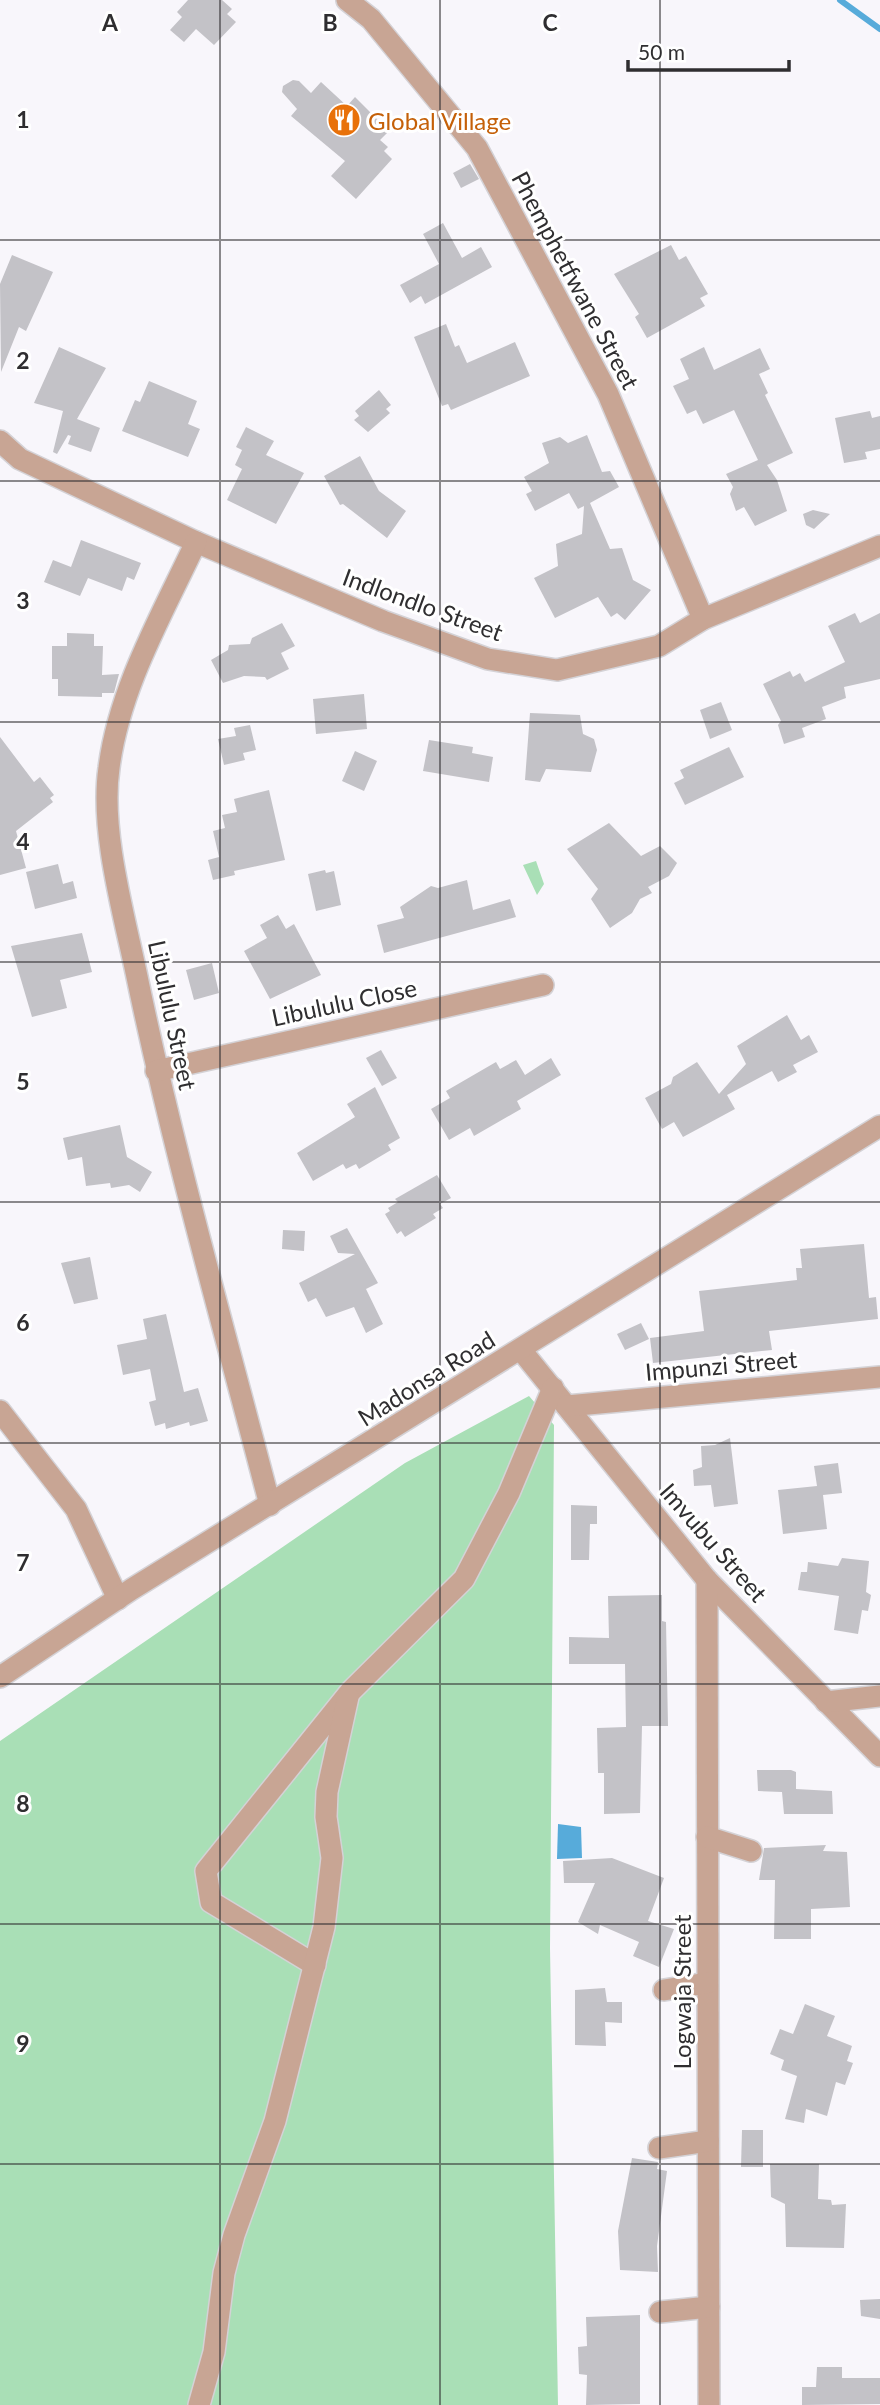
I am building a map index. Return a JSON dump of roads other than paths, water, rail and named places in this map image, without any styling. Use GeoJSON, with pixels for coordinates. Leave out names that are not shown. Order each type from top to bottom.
{"type":"FeatureCollection","features":[{"type":"Feature","properties":{"kind":"street","name":"Phemphetfwane Street"},"geometry":{"type":"LineString","coordinates":[[347,0],[371,19],[477,148],[608,394],[703,620]]}},
{"type":"Feature","properties":{"kind":"street","name":"Indlondlo Street"},"geometry":{"type":"LineString","coordinates":[[0,441],[20,459],[196,542],[396,626],[488,659],[557,670],[659,646],[703,620],[880,546]]}},
{"type":"Feature","properties":{"kind":"street","name":"Libululu Street"},"geometry":{"type":"LineString","coordinates":[[196,542],[146,648],[114,737],[108,772],[115,871],[156,1071],[270,1505]]}},
{"type":"Feature","properties":{"kind":"street","name":"Libululu Close"},"geometry":{"type":"LineString","coordinates":[[156,1071],[543,985]]}},
{"type":"Feature","properties":{"kind":"street","name":"Madonsa Road"},"geometry":{"type":"LineString","coordinates":[[0,1677],[118,1599],[880,1126]]}},
{"type":"Feature","properties":{"kind":"street","name":"Imvubu Street"},"geometry":{"type":"LineString","coordinates":[[521,1350],[707,1580],[880,1756]]}},
{"type":"Feature","properties":{"kind":"street","name":"Impunzi Street"},"geometry":{"type":"LineString","coordinates":[[567,1406],[880,1377]]}},
{"type":"Feature","properties":{"kind":"street"},"geometry":{"type":"LineString","coordinates":[[315,1965],[211,1902],[206,1871],[350,1692],[464,1579],[509,1493],[553,1388]]}},
{"type":"Feature","properties":{"kind":"street"},"geometry":{"type":"LineString","coordinates":[[0,1411],[76,1509],[118,1599]]}},
{"type":"Feature","properties":{"kind":"street","name":"Logwaja Street"},"geometry":{"type":"LineString","coordinates":[[707,1580],[709,2405]]}},
{"type":"Feature","properties":{"kind":"street"},"geometry":{"type":"LineString","coordinates":[[199,2405],[214,2352],[224,2273],[234,2235],[275,2121],[324,1927],[332,1858],[326,1817],[327,1792],[350,1692]]}},
{"type":"Feature","properties":{"kind":"street"},"geometry":{"type":"LineString","coordinates":[[826,1702],[880,1696]]}},
{"type":"Feature","properties":{"kind":"street"},"geometry":{"type":"LineString","coordinates":[[707,1837],[751,1851]]}},
{"type":"Feature","properties":{"kind":"street"},"geometry":{"type":"LineString","coordinates":[[664,1990],[707,1983]]}},
{"type":"Feature","properties":{"kind":"street"},"geometry":{"type":"LineString","coordinates":[[659,2148],[708,2141]]}},
{"type":"Feature","properties":{"kind":"street"},"geometry":{"type":"LineString","coordinates":[[660,2312],[709,2307]]}},
{"type":"Feature","properties":{"kind":"water"},"geometry":{"type":"Polygon","coordinates":[[[558,1824],[581,1827],[582,1858],[557,1859],[558,1824]]]}},
{"type":"Feature","properties":{"kind":"waterway"},"geometry":{"type":"LineString","coordinates":[[840,0],[880,29]]}},
{"type":"Feature","properties":{"kind":"place","name":"Global Village"},"geometry":{"type":"Point","coordinates":[344,120]}}]}
